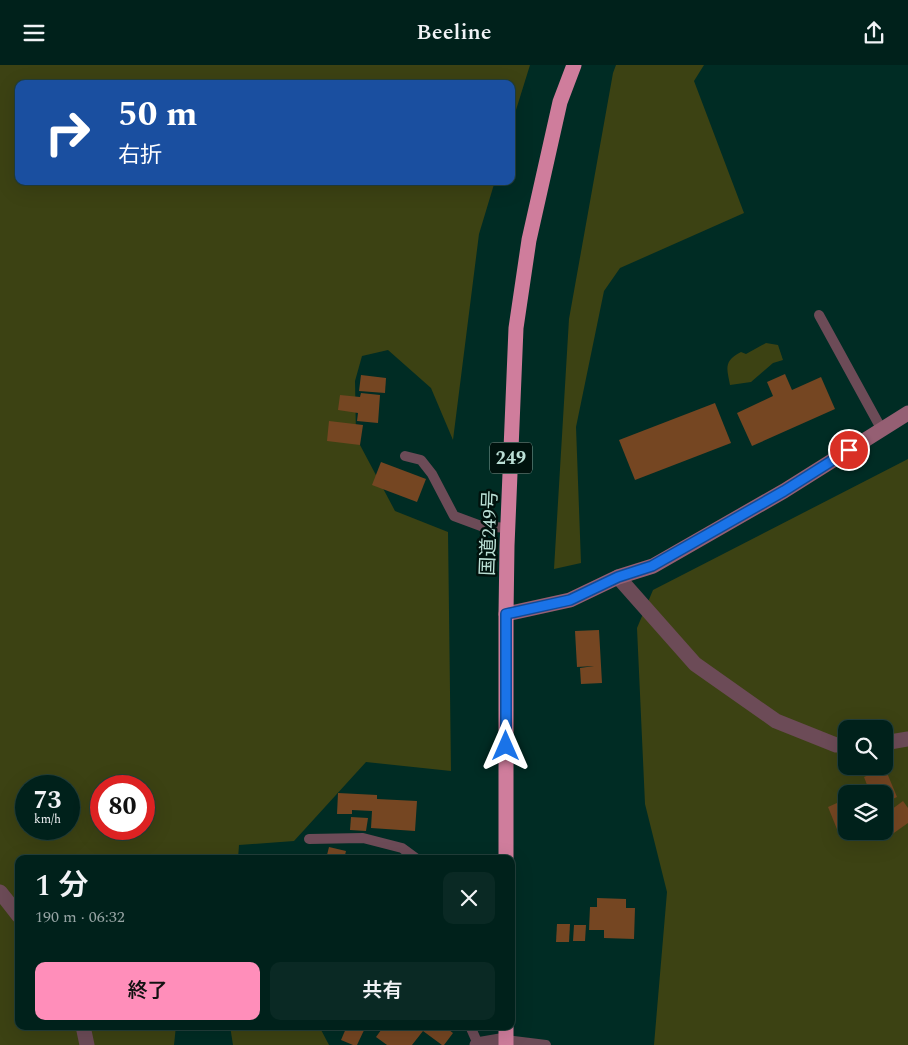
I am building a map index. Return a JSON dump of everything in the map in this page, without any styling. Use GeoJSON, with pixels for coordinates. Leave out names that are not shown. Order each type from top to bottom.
{"type":"FeatureCollection","features":[{"type":"Feature","properties":{"kind":"highway","name":"国道249号"},"geometry":{"type":"LineString","coordinates":[[506,855],[506,614],[516,328],[529,240],[560,102],[574,65]]}},
{"type":"Feature","properties":{"kind":"street"},"geometry":{"type":"LineString","coordinates":[[506,614],[570,600],[618,577],[652,566],[784,491],[908,413]]}},
{"type":"Feature","properties":{"kind":"street"},"geometry":{"type":"LineString","coordinates":[[618,577],[695,664],[776,721],[838,745]]}},
{"type":"Feature","properties":{"kind":"street"},"geometry":{"type":"LineString","coordinates":[[893,742],[908,739]]}},
{"type":"Feature","properties":{"kind":"street"},"geometry":{"type":"LineString","coordinates":[[0,892],[15,911]]}},
{"type":"Feature","properties":{"kind":"street"},"geometry":{"type":"LineString","coordinates":[[84,1030],[87,1045]]}},
{"type":"Feature","properties":{"kind":"street"},"geometry":{"type":"LineString","coordinates":[[477,1045],[506,1037]]}},
{"type":"Feature","properties":{"kind":"lane"},"geometry":{"type":"LineString","coordinates":[[819,315],[882,430]]}},
{"type":"Feature","properties":{"kind":"lane"},"geometry":{"type":"LineString","coordinates":[[405,455],[421,460],[432,474],[454,516],[481,526],[508,529]]}},
{"type":"Feature","properties":{"kind":"lane"},"geometry":{"type":"LineString","coordinates":[[309,839],[363,838],[402,848],[412,855]]}},
{"type":"Feature","properties":{"kind":"lane"},"geometry":{"type":"LineString","coordinates":[[471,1030],[477,1045]]}},
{"type":"Feature","properties":{"kind":"lane"},"geometry":{"type":"LineString","coordinates":[[506,1037],[546,1045]]}},
{"type":"Feature","properties":{"kind":"green space"},"geometry":{"type":"Polygon","coordinates":[[[0,65],[530,65],[515,113],[515,80],[15,80],[15,185],[494,185],[479,234],[453,440],[431,388],[388,350],[362,356],[355,381],[356,437],[395,511],[448,532],[451,771],[366,762],[294,841],[239,845],[238,855],[15,855],[15,1030],[176,1030],[174,1045],[0,1045],[0,65]]]}},
{"type":"Feature","properties":{"kind":"green space"},"geometry":{"type":"Polygon","coordinates":[[[616,65],[704,65],[694,81],[744,213],[620,268],[604,291],[576,427],[581,563],[554,569],[569,319],[616,65]]]}},
{"type":"Feature","properties":{"kind":"green space"},"geometry":{"type":"Polygon","coordinates":[[[766,343],[778,345],[783,360],[773,363],[751,382],[730,385],[727,370],[731,359],[741,352],[746,354],[766,343]]]}},
{"type":"Feature","properties":{"kind":"green space"},"geometry":{"type":"Polygon","coordinates":[[[908,459],[908,1045],[654,1045],[667,892],[645,804],[637,628],[653,590],[908,459]]]}},
{"type":"Feature","properties":{"kind":"green space"},"geometry":{"type":"Polygon","coordinates":[[[231,1030],[321,1030],[329,1045],[233,1045],[231,1030]]]}},
{"type":"Feature","properties":{"kind":"building"},"geometry":{"type":"Polygon","coordinates":[[[785,374],[792,390],[821,377],[835,409],[752,446],[737,413],[773,396],[767,382],[785,374]]]}},
{"type":"Feature","properties":{"kind":"building"},"geometry":{"type":"Polygon","coordinates":[[[361,375],[386,378],[385,393],[359,391],[361,375]]]}},
{"type":"Feature","properties":{"kind":"building"},"geometry":{"type":"Polygon","coordinates":[[[361,393],[380,395],[378,423],[357,421],[358,413],[338,410],[340,395],[360,397],[361,393]]]}},
{"type":"Feature","properties":{"kind":"building"},"geometry":{"type":"Polygon","coordinates":[[[715,403],[731,443],[635,480],[619,440],[715,403]]]}},
{"type":"Feature","properties":{"kind":"building"},"geometry":{"type":"Polygon","coordinates":[[[329,421],[363,425],[360,445],[327,441],[329,421]]]}},
{"type":"Feature","properties":{"kind":"building"},"geometry":{"type":"Polygon","coordinates":[[[381,462],[426,479],[417,502],[372,485],[381,462]]]}},
{"type":"Feature","properties":{"kind":"building"},"geometry":{"type":"Polygon","coordinates":[[[599,630],[602,683],[581,684],[580,668],[594,666],[577,667],[575,631],[599,630]]]}},
{"type":"Feature","properties":{"kind":"building"},"geometry":{"type":"Polygon","coordinates":[[[869,775],[888,775],[892,785],[867,785],[864,777],[869,775]]]}},
{"type":"Feature","properties":{"kind":"building"},"geometry":{"type":"Polygon","coordinates":[[[893,787],[897,797],[893,799],[893,787]]]}},
{"type":"Feature","properties":{"kind":"building"},"geometry":{"type":"Polygon","coordinates":[[[338,793],[377,795],[377,799],[417,801],[415,831],[371,828],[372,811],[352,810],[352,814],[337,814],[338,793]]]}},
{"type":"Feature","properties":{"kind":"building"},"geometry":{"type":"Polygon","coordinates":[[[903,801],[908,808],[908,823],[893,834],[893,808],[903,801]]]}},
{"type":"Feature","properties":{"kind":"building"},"geometry":{"type":"Polygon","coordinates":[[[838,803],[838,832],[828,807],[838,803]]]}},
{"type":"Feature","properties":{"kind":"building"},"geometry":{"type":"Polygon","coordinates":[[[351,817],[368,818],[366,831],[350,830],[351,817]]]}},
{"type":"Feature","properties":{"kind":"building"},"geometry":{"type":"Polygon","coordinates":[[[329,847],[346,851],[345,855],[327,855],[329,847]]]}},
{"type":"Feature","properties":{"kind":"building"},"geometry":{"type":"Polygon","coordinates":[[[597,898],[626,899],[626,908],[635,908],[634,939],[604,938],[604,930],[589,930],[590,907],[597,907],[597,898]]]}},
{"type":"Feature","properties":{"kind":"building"},"geometry":{"type":"Polygon","coordinates":[[[557,924],[570,924],[569,942],[556,942],[557,924]]]}},
{"type":"Feature","properties":{"kind":"building"},"geometry":{"type":"Polygon","coordinates":[[[574,925],[586,925],[585,941],[573,941],[574,925]]]}},
{"type":"Feature","properties":{"kind":"building"},"geometry":{"type":"Polygon","coordinates":[[[345,1030],[364,1030],[357,1045],[341,1040],[345,1030]]]}},
{"type":"Feature","properties":{"kind":"building"},"geometry":{"type":"Polygon","coordinates":[[[381,1030],[449,1030],[453,1033],[444,1045],[423,1031],[412,1045],[387,1045],[376,1037],[381,1030]]]}},
{"type":"Feature","properties":{"kind":"route"},"geometry":{"type":"LineString","coordinates":[[506,746],[506,614],[570,600],[618,577],[652,566],[784,491],[849,450]]}}]}
